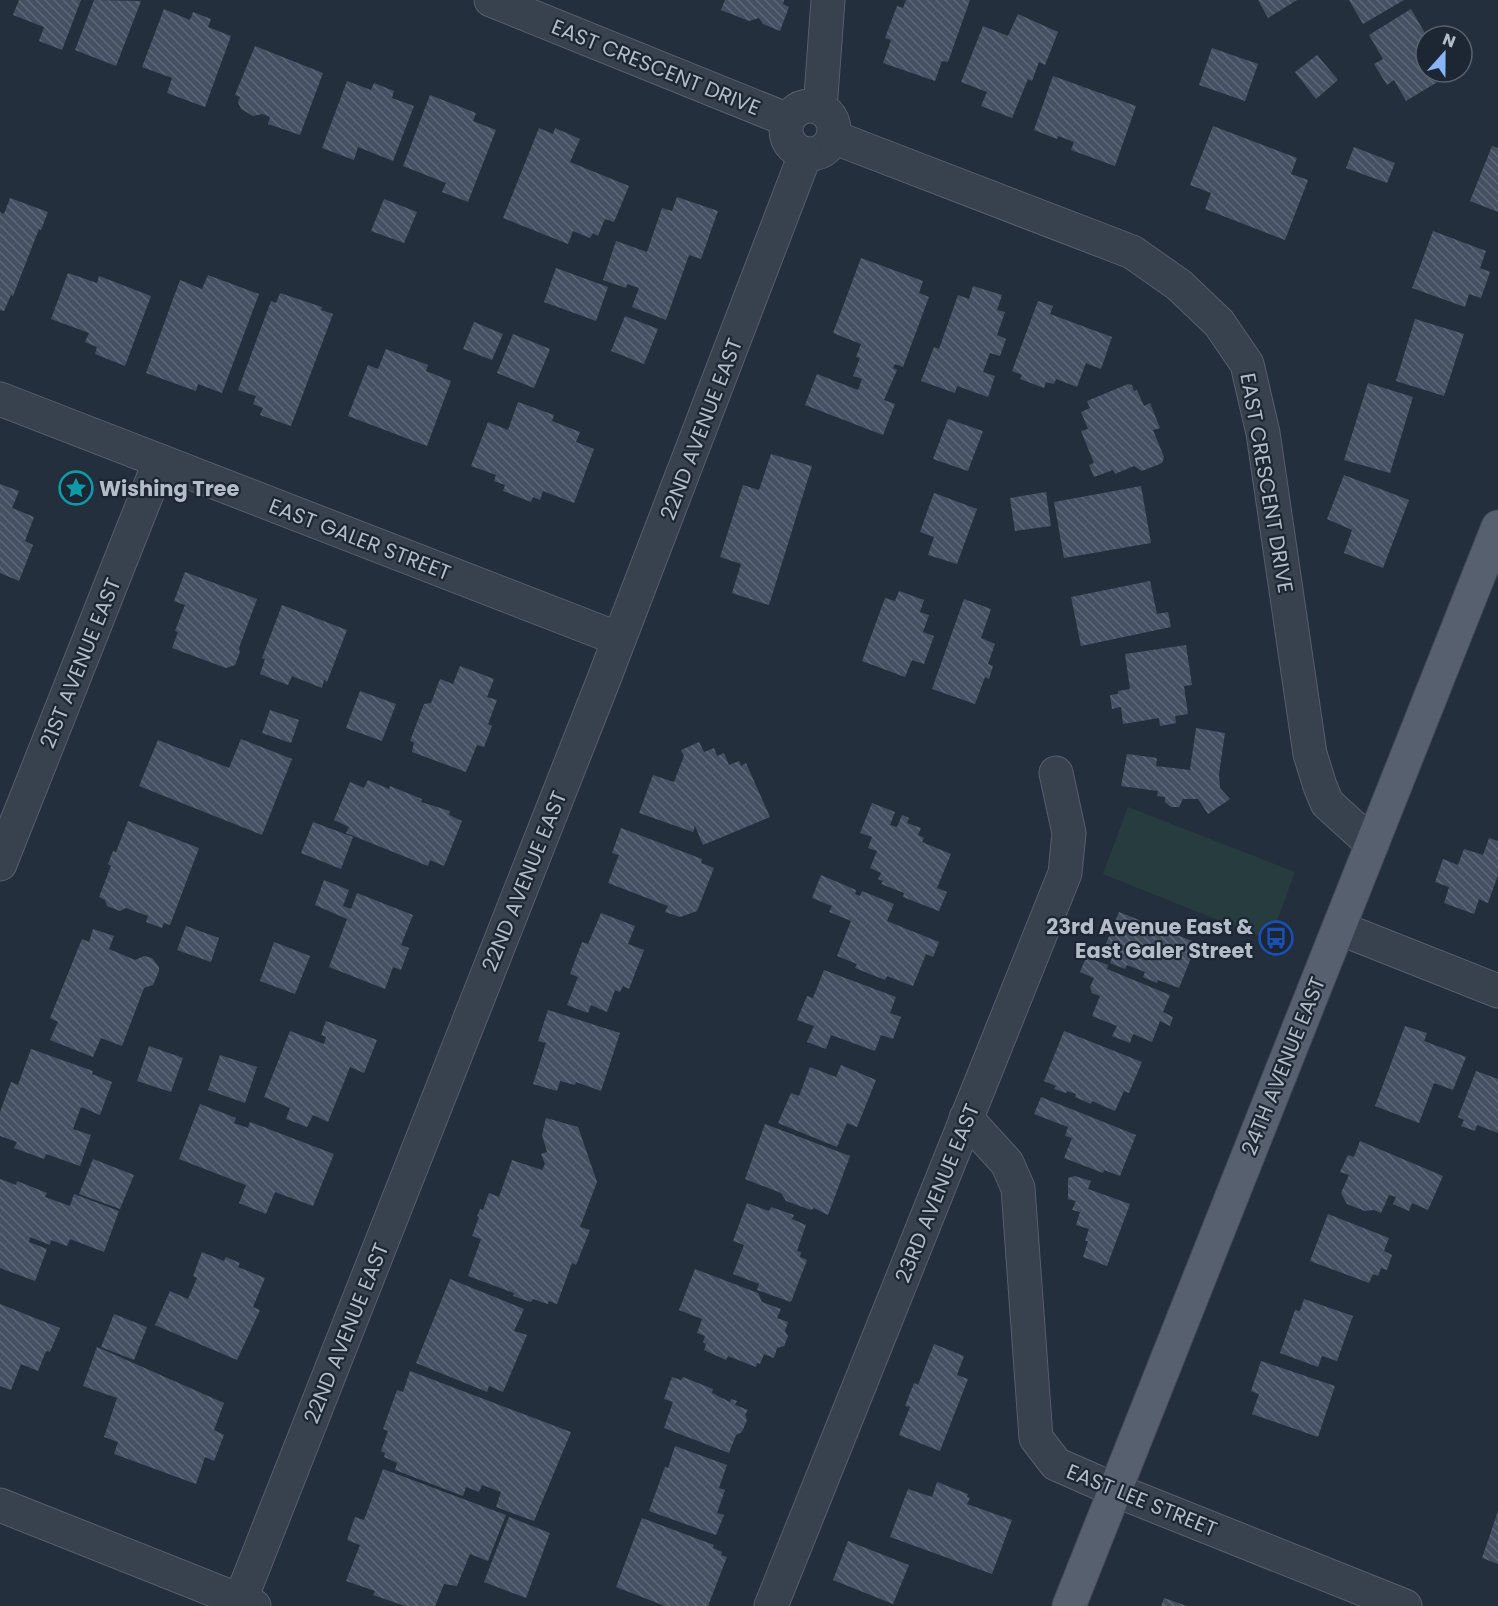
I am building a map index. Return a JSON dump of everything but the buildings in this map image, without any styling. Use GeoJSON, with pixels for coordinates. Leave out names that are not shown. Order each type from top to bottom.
{"type":"FeatureCollection","features":[{"type":"Feature","properties":{"kind":"main road","name":"24TH AVENUE EAST"},"geometry":{"type":"LineString","coordinates":[[1069,1606],[1498,527]]}},
{"type":"Feature","properties":{"kind":"street","name":"EAST CRESCENT DRIVE"},"geometry":{"type":"LineString","coordinates":[[491,0],[788,120]]}},
{"type":"Feature","properties":{"kind":"street"},"geometry":{"type":"LineString","coordinates":[[818,107],[828,0]]}},
{"type":"Feature","properties":{"kind":"street"},"geometry":{"type":"LineString","coordinates":[[802,107],[818,107],[831,119],[834,127],[833,137],[825,150],[818,154],[804,154],[795,150],[786,138],[785,130],[795,110],[802,107]]}},
{"type":"Feature","properties":{"kind":"street","name":"EAST CRESCENT DRIVE"},"geometry":{"type":"LineString","coordinates":[[833,137],[1132,252],[1179,285],[1219,323],[1247,364],[1263,433],[1310,754],[1327,803],[1371,844]]}},
{"type":"Feature","properties":{"kind":"street","name":"22ND AVENUE EAST"},"geometry":{"type":"LineString","coordinates":[[244,1604],[619,639],[804,154]]}},
{"type":"Feature","properties":{"kind":"street","name":"EAST GALER STREET"},"geometry":{"type":"LineString","coordinates":[[0,399],[619,639]]}},
{"type":"Feature","properties":{"kind":"street","name":"21ST AVENUE EAST"},"geometry":{"type":"LineString","coordinates":[[0,864],[160,461]]}},
{"type":"Feature","properties":{"kind":"street","name":"23RD AVENUE EAST"},"geometry":{"type":"LineString","coordinates":[[771,1606],[1065,873],[1069,833],[1056,773]]}},
{"type":"Feature","properties":{"kind":"street"},"geometry":{"type":"LineString","coordinates":[[1339,928],[1498,991]]}},
{"type":"Feature","properties":{"kind":"street","name":"EAST LEE STREET"},"geometry":{"type":"LineString","coordinates":[[966,1118],[1007,1163],[1018,1188],[1036,1438],[1056,1464],[1115,1490],[1405,1606]]}},
{"type":"Feature","properties":{"kind":"street"},"geometry":{"type":"LineString","coordinates":[[0,1505],[244,1604]]}},
{"type":"Feature","properties":{"kind":"green space"},"geometry":{"type":"Polygon","coordinates":[[[1128,807],[1295,872],[1275,926],[1268,924],[1263,938],[1103,874],[1128,807]]]}},
{"type":"Feature","properties":{"kind":"place","name":"Wishing Tree"},"geometry":{"type":"Point","coordinates":[76,488]}},
{"type":"Feature","properties":{"kind":"place","name":"23rd Avenue East & East Galer Street"},"geometry":{"type":"Point","coordinates":[1276,938]}}]}
